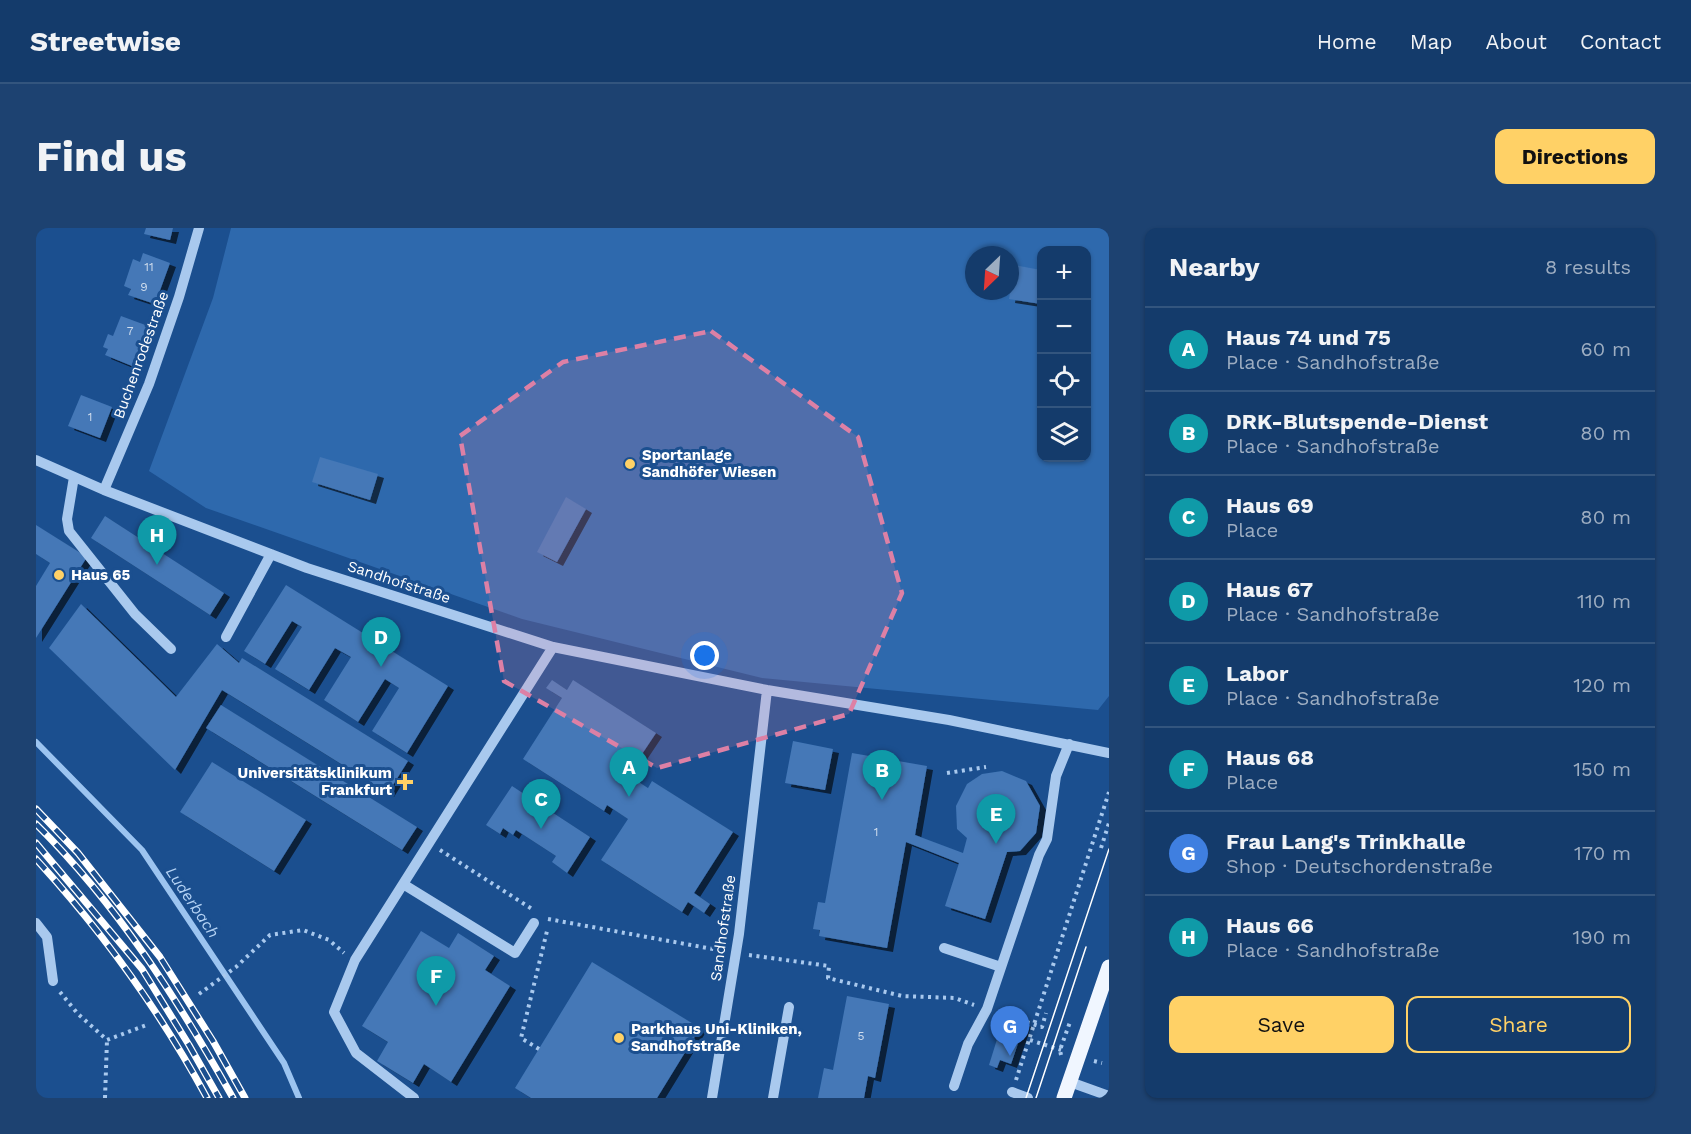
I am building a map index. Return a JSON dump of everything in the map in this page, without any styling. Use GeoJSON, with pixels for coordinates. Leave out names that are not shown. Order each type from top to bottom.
{"type":"FeatureCollection","features":[{"type":"Feature","properties":{"kind":"main road"},"geometry":{"type":"LineString","coordinates":[[1064,1098],[1109,967]]}},
{"type":"Feature","properties":{"kind":"street","name":"Buchenrodestraße"},"geometry":{"type":"LineString","coordinates":[[104,490],[149,384],[179,297],[199,228]]}},
{"type":"Feature","properties":{"kind":"street","name":"Sandhofstraße"},"geometry":{"type":"LineString","coordinates":[[36,460],[104,490],[307,568],[553,647],[767,690],[949,720],[1109,753]]}},
{"type":"Feature","properties":{"kind":"street"},"geometry":{"type":"LineString","coordinates":[[74,477],[67,519],[69,531],[135,614],[171,649]]}},
{"type":"Feature","properties":{"kind":"street"},"geometry":{"type":"LineString","coordinates":[[226,637],[271,554]]}},
{"type":"Feature","properties":{"kind":"street"},"geometry":{"type":"LineString","coordinates":[[414,1098],[356,1053],[334,1012],[355,960],[553,647]]}},
{"type":"Feature","properties":{"kind":"street","name":"Sandhofstraße"},"geometry":{"type":"LineString","coordinates":[[712,1098],[736,953],[767,690]]}},
{"type":"Feature","properties":{"kind":"street"},"geometry":{"type":"LineString","coordinates":[[954,1086],[968,1044],[987,1009],[1039,855],[1047,839],[1056,776],[1069,744]]}},
{"type":"Feature","properties":{"kind":"street"},"geometry":{"type":"LineString","coordinates":[[403,884],[515,953],[534,923]]}},
{"type":"Feature","properties":{"kind":"street"},"geometry":{"type":"LineString","coordinates":[[36,923],[47,937],[53,981]]}},
{"type":"Feature","properties":{"kind":"street"},"geometry":{"type":"LineString","coordinates":[[944,948],[1001,967]]}},
{"type":"Feature","properties":{"kind":"street"},"geometry":{"type":"LineString","coordinates":[[773,1098],[789,1007]]}},
{"type":"Feature","properties":{"kind":"street"},"geometry":{"type":"LineString","coordinates":[[1070,1082],[1109,1096]]}},
{"type":"Feature","properties":{"kind":"street"},"geometry":{"type":"LineString","coordinates":[[1012,1092],[1028,1098]]}},
{"type":"Feature","properties":{"kind":"path"},"geometry":{"type":"LineString","coordinates":[[947,773],[986,767],[983,774]]}},
{"type":"Feature","properties":{"kind":"path"},"geometry":{"type":"LineString","coordinates":[[1012,1092],[1109,792]]}},
{"type":"Feature","properties":{"kind":"path"},"geometry":{"type":"LineString","coordinates":[[1101,848],[1109,823]]}},
{"type":"Feature","properties":{"kind":"path"},"geometry":{"type":"LineString","coordinates":[[429,843],[550,920],[736,953],[829,966],[828,978],[902,996],[955,998],[1042,1027],[1046,1013]]}},
{"type":"Feature","properties":{"kind":"path"},"geometry":{"type":"LineString","coordinates":[[539,1049],[520,1038],[550,920]]}},
{"type":"Feature","properties":{"kind":"path"},"geometry":{"type":"LineString","coordinates":[[199,994],[236,968],[270,935],[303,930],[329,940],[355,960]]}},
{"type":"Feature","properties":{"kind":"path"},"geometry":{"type":"LineString","coordinates":[[78,1014],[107,1040]]}},
{"type":"Feature","properties":{"kind":"path"},"geometry":{"type":"LineString","coordinates":[[107,1040],[149,1024]]}},
{"type":"Feature","properties":{"kind":"path"},"geometry":{"type":"LineString","coordinates":[[105,1098],[107,1040]]}},
{"type":"Feature","properties":{"kind":"path"},"geometry":{"type":"LineString","coordinates":[[1030,1040],[1060,1050]]}},
{"type":"Feature","properties":{"kind":"path"},"geometry":{"type":"LineString","coordinates":[[1093,1060],[1102,1063]]}},
{"type":"Feature","properties":{"kind":"highlighted area"},"geometry":{"type":"Polygon","coordinates":[[[711,331],[858,437],[902,593],[849,714],[657,768],[504,681],[460,436],[563,362],[711,331]]]}},
{"type":"Feature","properties":{"kind":"shaded area","name":"Sportanlage Sandhöfer Wiesen"},"geometry":{"type":"Polygon","coordinates":[[[231,228],[1109,228],[1109,696],[1098,710],[762,678],[522,619],[206,508],[149,471],[213,298],[231,228]]]}},
{"type":"Feature","properties":{"kind":"building"},"geometry":{"type":"Polygon","coordinates":[[[146,228],[173,228],[170,240],[144,234],[146,228]]]}},
{"type":"Feature","properties":{"kind":"building"},"geometry":{"type":"Polygon","coordinates":[[[143,253],[170,263],[155,304],[128,295],[131,289],[124,286],[133,259],[140,262],[143,253]]]}},
{"type":"Feature","properties":{"kind":"building"},"geometry":{"type":"Polygon","coordinates":[[[1019,266],[1037,269],[1037,303],[1015,300],[1019,300],[1019,266]]]}},
{"type":"Feature","properties":{"kind":"building"},"geometry":{"type":"Polygon","coordinates":[[[121,316],[148,326],[132,366],[105,355],[108,349],[103,347],[108,334],[113,336],[121,316]]]}},
{"type":"Feature","properties":{"kind":"building"},"geometry":{"type":"Polygon","coordinates":[[[81,395],[112,407],[100,438],[68,426],[81,395]]]}},
{"type":"Feature","properties":{"kind":"building"},"geometry":{"type":"Polygon","coordinates":[[[320,457],[378,474],[370,500],[312,482],[320,457]]]}},
{"type":"Feature","properties":{"kind":"building"},"geometry":{"type":"Polygon","coordinates":[[[566,497],[586,509],[557,562],[537,552],[566,497]]]}},
{"type":"Feature","properties":{"kind":"building"},"geometry":{"type":"Polygon","coordinates":[[[105,516],[224,593],[210,615],[91,538],[105,516]]]}},
{"type":"Feature","properties":{"kind":"building","name":"Haus 65"},"geometry":{"type":"Polygon","coordinates":[[[36,525],[87,557],[36,638],[36,586],[50,563],[36,554],[36,525]]]}},
{"type":"Feature","properties":{"kind":"building"},"geometry":{"type":"Polygon","coordinates":[[[286,585],[448,686],[407,753],[372,731],[399,688],[385,679],[358,722],[324,700],[351,657],[335,648],[309,690],[275,669],[302,627],[292,621],[265,664],[244,651],[286,585]]]}},
{"type":"Feature","properties":{"kind":"building"},"geometry":{"type":"Polygon","coordinates":[[[81,604],[176,697],[217,644],[239,663],[242,658],[408,761],[388,793],[222,690],[175,770],[49,648],[81,604]]]}},
{"type":"Feature","properties":{"kind":"building"},"geometry":{"type":"Polygon","coordinates":[[[552,680],[567,690],[573,680],[656,733],[628,775],[648,788],[652,781],[733,832],[694,893],[710,904],[704,913],[688,902],[682,912],[601,860],[628,819],[607,805],[604,811],[523,759],[562,698],[546,688],[552,680]]]}},
{"type":"Feature","properties":{"kind":"building"},"geometry":{"type":"Polygon","coordinates":[[[221,705],[417,827],[402,850],[206,728],[221,705]]]}},
{"type":"Feature","properties":{"kind":"building"},"geometry":{"type":"Polygon","coordinates":[[[793,741],[833,749],[825,790],[785,783],[793,741]]]}},
{"type":"Feature","properties":{"kind":"building"},"geometry":{"type":"Polygon","coordinates":[[[852,753],[927,766],[915,835],[963,853],[967,838],[957,829],[956,806],[967,784],[982,774],[1002,771],[1026,781],[1040,806],[1036,833],[1020,851],[1007,852],[985,919],[945,906],[959,863],[906,842],[887,948],[819,936],[820,930],[813,929],[818,902],[825,903],[852,753]]]}},
{"type":"Feature","properties":{"kind":"building"},"geometry":{"type":"Polygon","coordinates":[[[212,762],[306,820],[274,871],[180,812],[212,762]]]}},
{"type":"Feature","properties":{"kind":"building"},"geometry":{"type":"Polygon","coordinates":[[[512,786],[590,837],[567,873],[552,862],[556,856],[516,830],[513,835],[503,828],[500,834],[486,825],[512,786]]]}},
{"type":"Feature","properties":{"kind":"building"},"geometry":{"type":"Polygon","coordinates":[[[421,931],[449,948],[458,933],[494,956],[485,970],[510,986],[451,1082],[424,1064],[413,1083],[377,1061],[388,1042],[362,1026],[421,931]]]}},
{"type":"Feature","properties":{"kind":"building","name":"Parkhaus Uni-Kliniken, Sandhofstraße"},"geometry":{"type":"Polygon","coordinates":[[[592,962],[700,1028],[657,1098],[531,1098],[515,1088],[592,962]]]}},
{"type":"Feature","properties":{"kind":"building"},"geometry":{"type":"Polygon","coordinates":[[[847,996],[889,1004],[875,1078],[868,1076],[864,1098],[818,1098],[824,1068],[833,1070],[847,996]]]}},
{"type":"Feature","properties":{"kind":"building"},"geometry":{"type":"Polygon","coordinates":[[[1004,1017],[1025,1023],[1011,1064],[1000,1060],[997,1068],[989,1065],[1004,1017]]]}},
{"type":"Feature","properties":{"kind":"waterway","name":"Luderbach"},"geometry":{"type":"LineString","coordinates":[[36,742],[142,850],[284,1063],[299,1098]]}},
{"type":"Feature","properties":{"kind":"tram line"},"geometry":{"type":"LineString","coordinates":[[1026,1098],[1109,849]]}},
{"type":"Feature","properties":{"kind":"tram line"},"geometry":{"type":"LineString","coordinates":[[1036,1098],[1086,947]]}},
{"type":"Feature","properties":{"kind":"railway"},"geometry":{"type":"LineString","coordinates":[[36,809],[78,853],[160,957],[213,1041],[245,1098]]}},
{"type":"Feature","properties":{"kind":"railway"},"geometry":{"type":"LineString","coordinates":[[36,824],[93,887],[144,954],[168,989],[233,1098]]}},
{"type":"Feature","properties":{"kind":"railway"},"geometry":{"type":"LineString","coordinates":[[36,843],[142,969],[219,1098]]}},
{"type":"Feature","properties":{"kind":"railway"},"geometry":{"type":"LineString","coordinates":[[36,859],[84,914],[129,973],[170,1034],[207,1098]]}},
{"type":"Feature","properties":{"kind":"place","name":"Sportanlage Sandhöfer Wiesen"},"geometry":{"type":"Point","coordinates":[630,464]}},
{"type":"Feature","properties":{"kind":"place","name":"Haus 66"},"geometry":{"type":"Point","coordinates":[157,565]}},
{"type":"Feature","properties":{"kind":"place","name":"Haus 65"},"geometry":{"type":"Point","coordinates":[59,575]}},
{"type":"Feature","properties":{"kind":"place","name":"Haus 67"},"geometry":{"type":"Point","coordinates":[381,667]}},
{"type":"Feature","properties":{"kind":"place","name":"Universitätsklinikum Frankfurt"},"geometry":{"type":"Point","coordinates":[405,782]}},
{"type":"Feature","properties":{"kind":"place","name":"Haus 74 und 75"},"geometry":{"type":"Point","coordinates":[629,797]}},
{"type":"Feature","properties":{"kind":"place","name":"DRK-Blutspende-Dienst"},"geometry":{"type":"Point","coordinates":[882,800]}},
{"type":"Feature","properties":{"kind":"place","name":"Haus 69"},"geometry":{"type":"Point","coordinates":[541,829]}},
{"type":"Feature","properties":{"kind":"place","name":"Labor"},"geometry":{"type":"Point","coordinates":[996,844]}},
{"type":"Feature","properties":{"kind":"place","name":"Haus 68"},"geometry":{"type":"Point","coordinates":[436,1006]}},
{"type":"Feature","properties":{"kind":"place","name":"Parkhaus Uni-Kliniken, Sandhofstraße"},"geometry":{"type":"Point","coordinates":[619,1038]}},
{"type":"Feature","properties":{"kind":"place","name":"Frau Lang's Trinkhalle"},"geometry":{"type":"Point","coordinates":[1010,1056]}}]}
